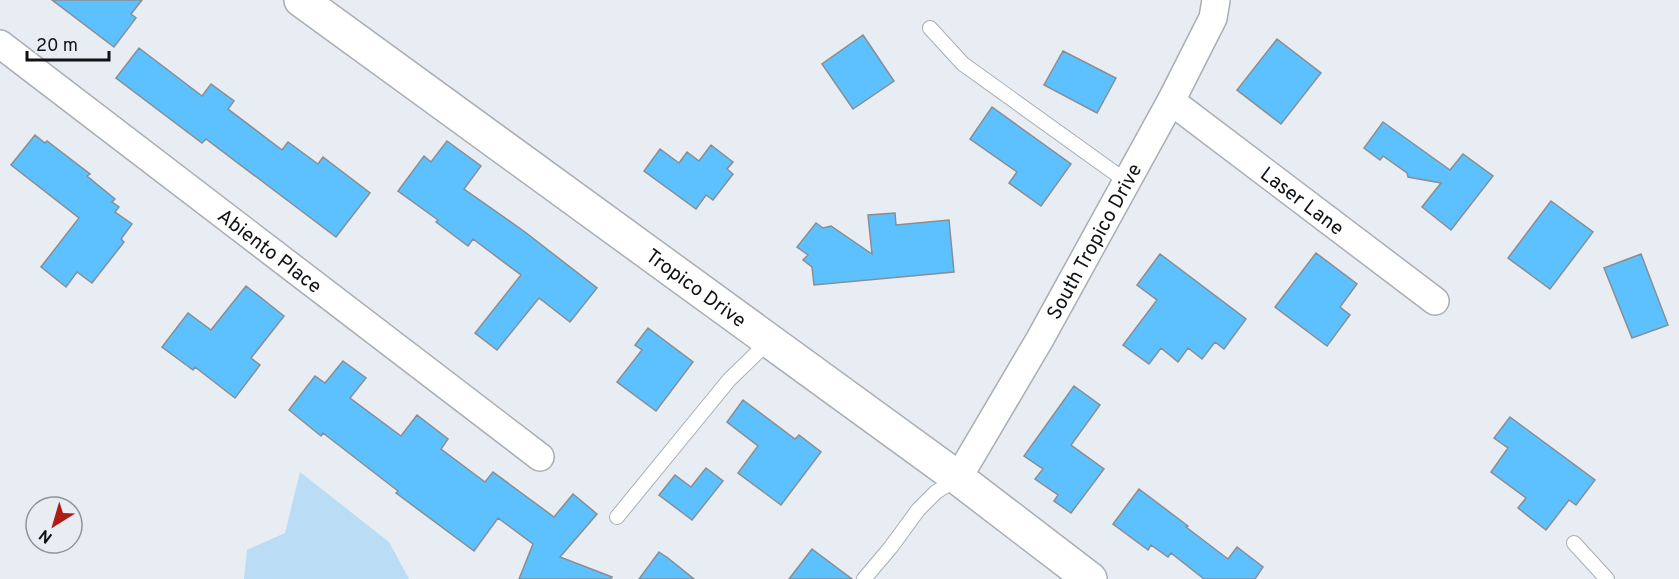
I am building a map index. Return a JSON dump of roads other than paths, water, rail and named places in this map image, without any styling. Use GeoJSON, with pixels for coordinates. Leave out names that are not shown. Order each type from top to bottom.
{"type":"FeatureCollection","features":[{"type":"Feature","properties":{"kind":"street","name":"Tropico Drive"},"geometry":{"type":"LineString","coordinates":[[301,0],[958,477],[1090,579]]}},
{"type":"Feature","properties":{"kind":"street","name":"South Tropico Drive"},"geometry":{"type":"LineString","coordinates":[[958,477],[1040,339],[1171,101],[1213,18],[1216,0]]}},
{"type":"Feature","properties":{"kind":"street","name":"Abiento Place"},"geometry":{"type":"LineString","coordinates":[[0,44],[540,457]]}},
{"type":"Feature","properties":{"kind":"street","name":"Laser Lane"},"geometry":{"type":"LineString","coordinates":[[1171,101],[1435,301]]}},
{"type":"Feature","properties":{"kind":"lane"},"geometry":{"type":"LineString","coordinates":[[930,28],[963,64],[1126,181]]}},
{"type":"Feature","properties":{"kind":"lane"},"geometry":{"type":"LineString","coordinates":[[617,517],[729,380],[769,341]]}},
{"type":"Feature","properties":{"kind":"lane"},"geometry":{"type":"LineString","coordinates":[[864,579],[891,548],[918,510],[936,492],[958,477]]}},
{"type":"Feature","properties":{"kind":"lane"},"geometry":{"type":"LineString","coordinates":[[1574,543],[1607,579]]}}]}
